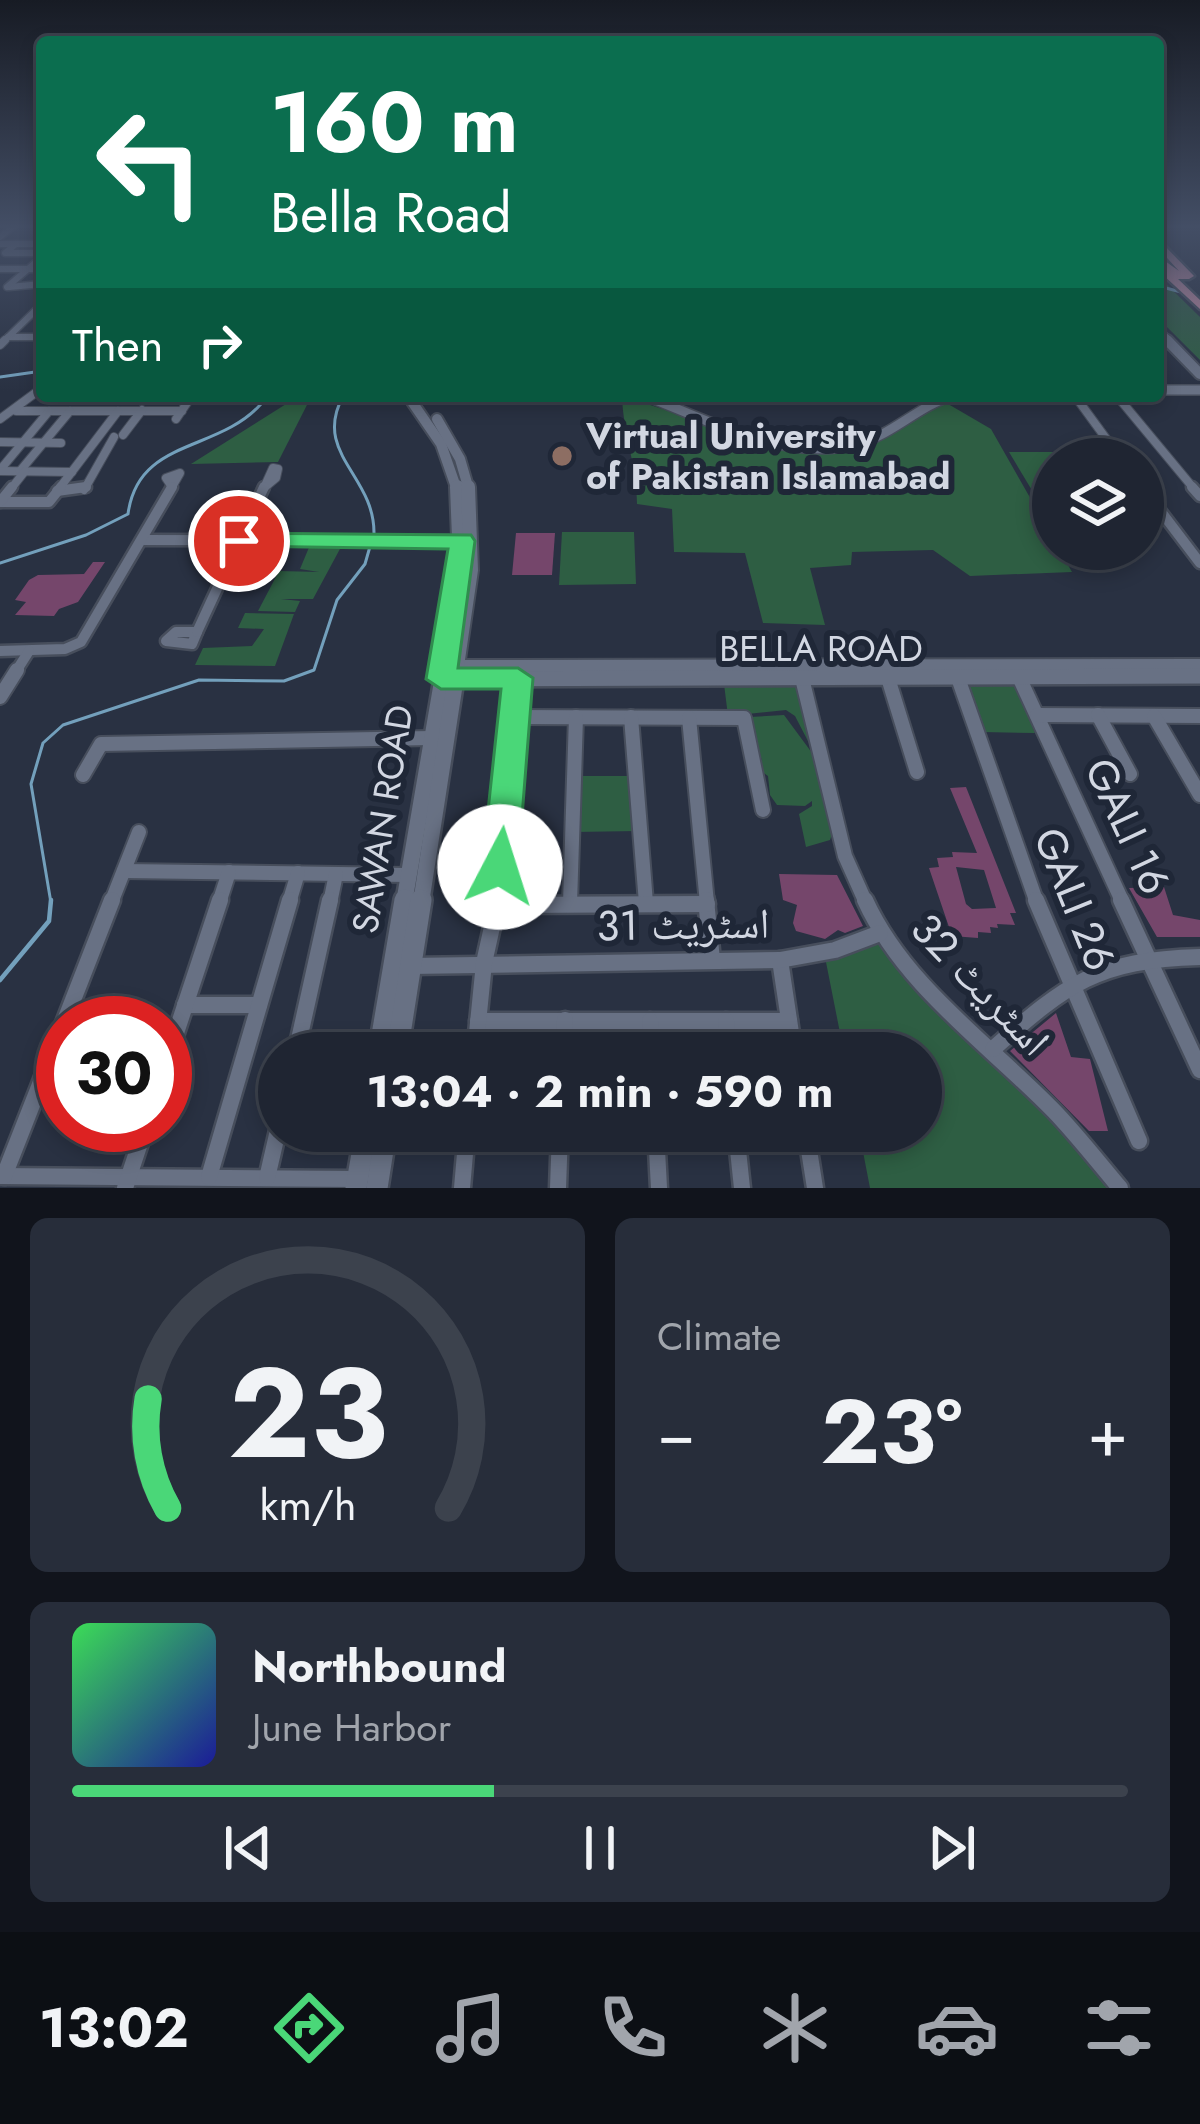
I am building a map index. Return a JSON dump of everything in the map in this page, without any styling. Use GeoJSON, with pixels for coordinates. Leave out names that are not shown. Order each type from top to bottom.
{"type":"FeatureCollection","features":[{"type":"Feature","properties":{"kind":"highway"},"geometry":{"type":"LineString","coordinates":[[1173,280],[1200,306]]}},
{"type":"Feature","properties":{"kind":"main road"},"geometry":{"type":"LineString","coordinates":[[1164,331],[1200,363]]}},
{"type":"Feature","properties":{"kind":"main road"},"geometry":{"type":"LineString","coordinates":[[1164,332],[1200,374]]}},
{"type":"Feature","properties":{"kind":"main road","name":"SAWAN ROAD"},"geometry":{"type":"LineString","coordinates":[[412,402],[452,460],[468,541]]}},
{"type":"Feature","properties":{"kind":"main road","name":"SAWAN ROAD"},"geometry":{"type":"LineString","coordinates":[[400,1032],[468,541],[476,519],[462,459],[422,402]]}},
{"type":"Feature","properties":{"kind":"main road","name":"SAWAN ROAD"},"geometry":{"type":"LineString","coordinates":[[382,1032],[431,738],[450,672]]}},
{"type":"Feature","properties":{"kind":"main road"},"geometry":{"type":"LineString","coordinates":[[364,1185],[365,1152]]}},
{"type":"Feature","properties":{"kind":"main road"},"geometry":{"type":"LineString","coordinates":[[364,1185],[377,1152]]}},
{"type":"Feature","properties":{"kind":"street"},"geometry":{"type":"LineString","coordinates":[[0,298],[7,287]]}},
{"type":"Feature","properties":{"kind":"street"},"geometry":{"type":"LineString","coordinates":[[2,342],[36,310]]}},
{"type":"Feature","properties":{"kind":"street"},"geometry":{"type":"LineString","coordinates":[[0,329],[16,328]]}},
{"type":"Feature","properties":{"kind":"street"},"geometry":{"type":"LineString","coordinates":[[2,342],[36,338]]}},
{"type":"Feature","properties":{"kind":"street"},"geometry":{"type":"LineString","coordinates":[[1164,390],[1200,390]]}},
{"type":"Feature","properties":{"kind":"street"},"geometry":{"type":"LineString","coordinates":[[0,419],[36,393]]}},
{"type":"Feature","properties":{"kind":"street"},"geometry":{"type":"LineString","coordinates":[[0,502],[80,402]]}},
{"type":"Feature","properties":{"kind":"street"},"geometry":{"type":"LineString","coordinates":[[98,411],[105,402]]}},
{"type":"Feature","properties":{"kind":"street"},"geometry":{"type":"LineString","coordinates":[[0,502],[45,503],[133,402]]}},
{"type":"Feature","properties":{"kind":"street"},"geometry":{"type":"LineString","coordinates":[[155,411],[161,402]]}},
{"type":"Feature","properties":{"kind":"street"},"geometry":{"type":"LineString","coordinates":[[16,411],[142,410],[179,415],[188,402]]}},
{"type":"Feature","properties":{"kind":"street"},"geometry":{"type":"LineString","coordinates":[[662,402],[772,440],[827,448],[868,440],[941,402]]}},
{"type":"Feature","properties":{"kind":"street"},"geometry":{"type":"LineString","coordinates":[[1080,402],[1106,438]]}},
{"type":"Feature","properties":{"kind":"street"},"geometry":{"type":"LineString","coordinates":[[1122,402],[1200,496]]}},
{"type":"Feature","properties":{"kind":"street"},"geometry":{"type":"LineString","coordinates":[[123,435],[142,410]]}},
{"type":"Feature","properties":{"kind":"street"},"geometry":{"type":"LineString","coordinates":[[0,470],[49,411]]}},
{"type":"Feature","properties":{"kind":"street"},"geometry":{"type":"LineString","coordinates":[[98,438],[114,437],[98,460]]}},
{"type":"Feature","properties":{"kind":"street"},"geometry":{"type":"LineString","coordinates":[[0,442],[61,442]]}},
{"type":"Feature","properties":{"kind":"street"},"geometry":{"type":"LineString","coordinates":[[81,461],[98,460]]}},
{"type":"Feature","properties":{"kind":"street"},"geometry":{"type":"LineString","coordinates":[[57,491],[83,491],[100,466],[98,460]]}},
{"type":"Feature","properties":{"kind":"street"},"geometry":{"type":"LineString","coordinates":[[0,470],[73,472]]}},
{"type":"Feature","properties":{"kind":"street"},"geometry":{"type":"LineString","coordinates":[[0,651],[65,649],[82,642],[142,540],[180,472],[166,478],[172,487]]}},
{"type":"Feature","properties":{"kind":"street"},"geometry":{"type":"LineString","coordinates":[[197,632],[264,488]]}},
{"type":"Feature","properties":{"kind":"street"},"geometry":{"type":"LineString","coordinates":[[1164,515],[1200,562]]}},
{"type":"Feature","properties":{"kind":"street"},"geometry":{"type":"LineString","coordinates":[[142,540],[468,541]]}},
{"type":"Feature","properties":{"kind":"street"},"geometry":{"type":"LineString","coordinates":[[0,697],[29,651]]}},
{"type":"Feature","properties":{"kind":"street","name":"BELLA ROAD"},"geometry":{"type":"LineString","coordinates":[[801,671],[888,678],[1200,665]]}},
{"type":"Feature","properties":{"kind":"street","name":"BELLA ROAD"},"geometry":{"type":"LineString","coordinates":[[450,672],[801,671],[1019,677],[1062,671],[1200,676]]}},
{"type":"Feature","properties":{"kind":"street","name":"اسٹریٹ 32"},"geometry":{"type":"LineString","coordinates":[[801,671],[845,856],[880,933],[1120,1188]]}},
{"type":"Feature","properties":{"kind":"street","name":"BELLA ROAD"},"geometry":{"type":"LineString","coordinates":[[450,672],[518,678],[608,672]]}},
{"type":"Feature","properties":{"kind":"street","name":"GALI 26"},"geometry":{"type":"LineString","coordinates":[[946,674],[1069,983],[1139,1142]]}},
{"type":"Feature","properties":{"kind":"street","name":"GALI 16"},"geometry":{"type":"LineString","coordinates":[[1019,677],[1200,1070]]}},
{"type":"Feature","properties":{"kind":"street"},"geometry":{"type":"LineString","coordinates":[[477,1032],[496,905],[518,678]]}},
{"type":"Feature","properties":{"kind":"street"},"geometry":{"type":"LineString","coordinates":[[888,678],[917,772]]}},
{"type":"Feature","properties":{"kind":"street"},"geometry":{"type":"LineString","coordinates":[[1037,715],[1200,716]]}},
{"type":"Feature","properties":{"kind":"street"},"geometry":{"type":"LineString","coordinates":[[1098,715],[1130,774]]}},
{"type":"Feature","properties":{"kind":"street"},"geometry":{"type":"LineString","coordinates":[[1154,716],[1200,795]]}},
{"type":"Feature","properties":{"kind":"street"},"geometry":{"type":"LineString","coordinates":[[514,717],[744,718],[763,810]]}},
{"type":"Feature","properties":{"kind":"street"},"geometry":{"type":"LineString","coordinates":[[570,904],[576,717]]}},
{"type":"Feature","properties":{"kind":"street"},"geometry":{"type":"LineString","coordinates":[[631,717],[646,904]]}},
{"type":"Feature","properties":{"kind":"street"},"geometry":{"type":"LineString","coordinates":[[689,718],[712,960]]}},
{"type":"Feature","properties":{"kind":"street"},"geometry":{"type":"LineString","coordinates":[[82,776],[100,744],[431,738]]}},
{"type":"Feature","properties":{"kind":"street"},"geometry":{"type":"LineString","coordinates":[[75,996],[139,832]]}},
{"type":"Feature","properties":{"kind":"street"},"geometry":{"type":"LineString","coordinates":[[124,872],[407,875]]}},
{"type":"Feature","properties":{"kind":"street"},"geometry":{"type":"LineString","coordinates":[[188,996],[229,872]]}},
{"type":"Feature","properties":{"kind":"street"},"geometry":{"type":"LineString","coordinates":[[220,1181],[259,1005],[298,873]]}},
{"type":"Feature","properties":{"kind":"street"},"geometry":{"type":"LineString","coordinates":[[301,1032],[336,874]]}},
{"type":"Feature","properties":{"kind":"street"},"geometry":{"type":"LineString","coordinates":[[496,905],[706,904]]}},
{"type":"Feature","properties":{"kind":"street","name":"اسٹریٹ 31"},"geometry":{"type":"LineString","coordinates":[[410,965],[780,960],[835,950],[880,933]]}},
{"type":"Feature","properties":{"kind":"street"},"geometry":{"type":"LineString","coordinates":[[993,1049],[1069,983],[1103,968],[1148,957],[1200,957]]}},
{"type":"Feature","properties":{"kind":"street"},"geometry":{"type":"LineString","coordinates":[[780,960],[791,1032]]}},
{"type":"Feature","properties":{"kind":"street"},"geometry":{"type":"LineString","coordinates":[[192,1005],[259,1005]]}},
{"type":"Feature","properties":{"kind":"street"},"geometry":{"type":"LineString","coordinates":[[564,1032],[565,1020]]}},
{"type":"Feature","properties":{"kind":"street"},"geometry":{"type":"LineString","coordinates":[[478,1021],[789,1021]]}},
{"type":"Feature","properties":{"kind":"street"},"geometry":{"type":"LineString","coordinates":[[650,1021],[651,1032]]}},
{"type":"Feature","properties":{"kind":"street"},"geometry":{"type":"LineString","coordinates":[[726,1021],[727,1032]]}},
{"type":"Feature","properties":{"kind":"street"},"geometry":{"type":"LineString","coordinates":[[36,1093],[2,1176],[127,1182],[267,1178],[364,1185]]}},
{"type":"Feature","properties":{"kind":"street"},"geometry":{"type":"LineString","coordinates":[[127,1182],[137,1152]]}},
{"type":"Feature","properties":{"kind":"street"},"geometry":{"type":"LineString","coordinates":[[267,1178],[273,1152]]}},
{"type":"Feature","properties":{"kind":"street"},"geometry":{"type":"LineString","coordinates":[[462,1188],[465,1152]]}},
{"type":"Feature","properties":{"kind":"street"},"geometry":{"type":"LineString","coordinates":[[558,1188],[559,1152]]}},
{"type":"Feature","properties":{"kind":"street"},"geometry":{"type":"LineString","coordinates":[[657,1152],[659,1188]]}},
{"type":"Feature","properties":{"kind":"street"},"geometry":{"type":"LineString","coordinates":[[738,1152],[742,1188]]}},
{"type":"Feature","properties":{"kind":"street"},"geometry":{"type":"LineString","coordinates":[[809,1152],[815,1188]]}},
{"type":"Feature","properties":{"kind":"green space"},"geometry":{"type":"Polygon","coordinates":[[[1164,282],[1200,317],[1200,360],[1164,324],[1164,282]]]}},
{"type":"Feature","properties":{"kind":"green space"},"geometry":{"type":"Polygon","coordinates":[[[289,402],[308,402],[278,462],[191,464],[289,402]]]}},
{"type":"Feature","properties":{"kind":"green space"},"geometry":{"type":"Polygon","coordinates":[[[623,402],[641,402],[804,454],[857,450],[945,402],[991,429],[1032,501],[1032,570],[1072,572],[970,576],[933,550],[852,552],[851,565],[810,568],[825,625],[763,623],[745,553],[674,552],[672,509],[637,504],[623,402]]]}},
{"type":"Feature","properties":{"kind":"green space"},"geometry":{"type":"Polygon","coordinates":[[[1009,452],[1032,452],[1032,490],[1009,452]]]}},
{"type":"Feature","properties":{"kind":"green space"},"geometry":{"type":"Polygon","coordinates":[[[562,532],[634,532],[636,584],[559,585],[562,532]]]}},
{"type":"Feature","properties":{"kind":"green space"},"geometry":{"type":"Polygon","coordinates":[[[310,545],[341,547],[313,599],[281,599],[300,601],[295,612],[258,611],[279,571],[319,572],[300,569],[310,545]]]}},
{"type":"Feature","properties":{"kind":"green space"},"geometry":{"type":"Polygon","coordinates":[[[245,613],[294,614],[275,666],[195,665],[203,648],[252,646],[264,629],[238,628],[245,613]]]}},
{"type":"Feature","properties":{"kind":"green space"},"geometry":{"type":"Polygon","coordinates":[[[724,684],[802,684],[815,745],[810,745],[795,716],[786,710],[728,716],[724,684]]]}},
{"type":"Feature","properties":{"kind":"green space"},"geometry":{"type":"Polygon","coordinates":[[[964,684],[1015,684],[1035,733],[982,732],[964,684]]]}},
{"type":"Feature","properties":{"kind":"green space"},"geometry":{"type":"Polygon","coordinates":[[[784,715],[818,761],[833,831],[830,840],[806,847],[799,814],[812,801],[805,806],[777,805],[770,795],[768,776],[758,769],[762,761],[750,717],[784,715]]]}},
{"type":"Feature","properties":{"kind":"green space"},"geometry":{"type":"Polygon","coordinates":[[[576,776],[637,776],[638,831],[574,832],[576,776]]]}},
{"type":"Feature","properties":{"kind":"green space"},"geometry":{"type":"Polygon","coordinates":[[[880,933],[1120,1188],[870,1188],[863,1152],[942,1152],[942,1032],[840,1032],[824,952],[880,933]]]}},
{"type":"Feature","properties":{"kind":"building"},"geometry":{"type":"Polygon","coordinates":[[[516,533],[555,533],[552,575],[512,575],[516,533]]]}},
{"type":"Feature","properties":{"kind":"building"},"geometry":{"type":"Polygon","coordinates":[[[93,562],[105,562],[78,602],[54,616],[15,615],[26,602],[15,600],[29,580],[38,575],[84,574],[93,562]]]}},
{"type":"Feature","properties":{"kind":"building"},"geometry":{"type":"Polygon","coordinates":[[[966,787],[1016,913],[1010,913],[1015,925],[997,924],[998,928],[990,927],[991,933],[978,932],[978,938],[952,936],[929,868],[939,867],[937,858],[953,857],[952,852],[977,853],[950,788],[966,787]],[[956,867],[966,904],[972,909],[996,908],[984,870],[956,867]]]}},
{"type":"Feature","properties":{"kind":"building"},"geometry":{"type":"Polygon","coordinates":[[[779,874],[837,875],[863,926],[845,933],[838,930],[825,939],[796,931],[797,905],[783,900],[779,874]]]}},
{"type":"Feature","properties":{"kind":"building"},"geometry":{"type":"Polygon","coordinates":[[[1164,887],[1173,915],[1200,920],[1200,937],[1157,937],[1129,888],[1164,887]]]}},
{"type":"Feature","properties":{"kind":"building"},"geometry":{"type":"Polygon","coordinates":[[[1056,1013],[1071,1057],[1090,1059],[1108,1131],[1089,1131],[1010,1051],[1056,1013]]]}},
{"type":"Feature","properties":{"kind":"waterway"},"geometry":{"type":"LineString","coordinates":[[1164,288],[1185,293]]}},
{"type":"Feature","properties":{"kind":"waterway"},"geometry":{"type":"LineString","coordinates":[[0,377],[36,372]]}},
{"type":"Feature","properties":{"kind":"waterway"},"geometry":{"type":"LineString","coordinates":[[0,563],[86,535],[128,514],[135,489],[147,472],[163,459],[243,420],[260,402]]}},
{"type":"Feature","properties":{"kind":"waterway"},"geometry":{"type":"LineString","coordinates":[[341,402],[335,416],[339,450],[365,496],[374,534]]}},
{"type":"Feature","properties":{"kind":"waterway"},"geometry":{"type":"LineString","coordinates":[[51,902],[31,784],[43,743],[63,725],[199,680],[284,681],[314,670],[337,600],[365,564],[371,543]]}},
{"type":"Feature","properties":{"kind":"waterway"},"geometry":{"type":"LineString","coordinates":[[0,980],[49,921],[51,902]]}},
{"type":"Feature","properties":{"kind":"place","name":"Virtual University of Pakistan Islamabad"},"geometry":{"type":"Point","coordinates":[562,456]}},
{"type":"Feature","properties":{"kind":"route"},"geometry":{"type":"LineString","coordinates":[[239,541],[462,541],[441,679],[518,678],[500,867]]}}]}
